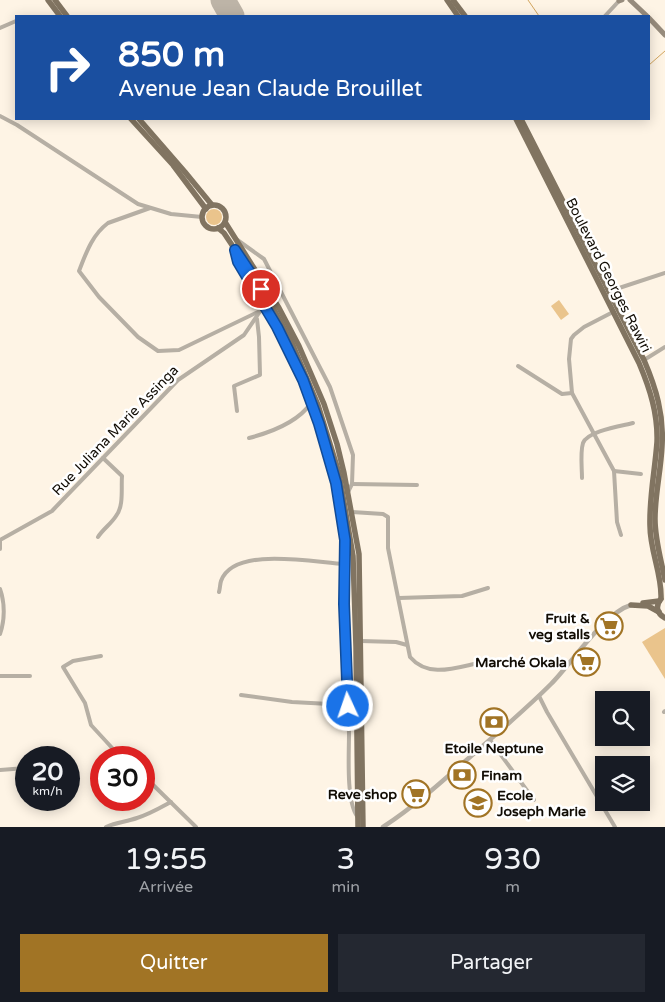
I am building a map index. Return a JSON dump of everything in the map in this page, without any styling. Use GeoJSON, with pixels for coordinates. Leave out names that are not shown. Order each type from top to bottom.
{"type":"FeatureCollection","features":[{"type":"Feature","properties":{"kind":"main road"},"geometry":{"type":"LineString","coordinates":[[48,0],[59,15]]}},
{"type":"Feature","properties":{"kind":"main road"},"geometry":{"type":"LineString","coordinates":[[55,0],[66,15]]}},
{"type":"Feature","properties":{"kind":"main road"},"geometry":{"type":"LineString","coordinates":[[447,0],[457,15]]}},
{"type":"Feature","properties":{"kind":"main road"},"geometry":{"type":"LineString","coordinates":[[453,0],[464,15]]}},
{"type":"Feature","properties":{"kind":"main road"},"geometry":{"type":"LineString","coordinates":[[630,0],[646,15]]}},
{"type":"Feature","properties":{"kind":"main road"},"geometry":{"type":"LineString","coordinates":[[650,19],[665,35]]}},
{"type":"Feature","properties":{"kind":"main road"},"geometry":{"type":"LineString","coordinates":[[132,120],[173,165],[206,209]]}},
{"type":"Feature","properties":{"kind":"main road"},"geometry":{"type":"LineString","coordinates":[[140,120],[186,172],[212,205],[222,209],[226,215],[225,222],[279,308],[307,364],[317,386],[335,438],[348,492],[359,554],[363,827]]}},
{"type":"Feature","properties":{"kind":"main road","name":"Boulevard Georges Rawiri"},"geometry":{"type":"LineString","coordinates":[[517,120],[639,363],[653,403],[657,442],[650,528],[661,587],[662,598],[657,606],[658,612]]}},
{"type":"Feature","properties":{"kind":"main road","name":"Boulevard Georges Rawiri"},"geometry":{"type":"LineString","coordinates":[[522,120],[610,291],[644,360],[657,392],[664,436],[655,518],[656,540],[665,580]]}},
{"type":"Feature","properties":{"kind":"main road"},"geometry":{"type":"LineString","coordinates":[[212,205],[206,209],[202,217],[206,226],[218,228],[224,233],[270,302],[304,368],[326,427],[339,473],[353,556],[358,827]]}},
{"type":"Feature","properties":{"kind":"main road"},"geometry":{"type":"LineString","coordinates":[[218,228],[225,222]]}},
{"type":"Feature","properties":{"kind":"main road"},"geometry":{"type":"LineString","coordinates":[[631,605],[662,598]]}},
{"type":"Feature","properties":{"kind":"main road"},"geometry":{"type":"LineString","coordinates":[[631,605],[648,606],[665,618]]}},
{"type":"Feature","properties":{"kind":"street"},"geometry":{"type":"LineString","coordinates":[[606,15],[620,0]]}},
{"type":"Feature","properties":{"kind":"street"},"geometry":{"type":"LineString","coordinates":[[0,28],[15,21]]}},
{"type":"Feature","properties":{"kind":"street"},"geometry":{"type":"LineString","coordinates":[[1,117],[88,170],[130,199],[150,208],[183,216],[202,217]]}},
{"type":"Feature","properties":{"kind":"street"},"geometry":{"type":"LineString","coordinates":[[150,208],[108,223],[94,237],[79,271],[92,288],[138,337],[158,351],[179,350],[266,307]]}},
{"type":"Feature","properties":{"kind":"street"},"geometry":{"type":"LineString","coordinates":[[233,236],[264,259],[330,387],[353,455],[352,484],[348,492]]}},
{"type":"Feature","properties":{"kind":"street"},"geometry":{"type":"LineString","coordinates":[[235,250],[238,262],[266,307],[292,357],[311,403],[336,483],[344,530],[344,604],[351,798],[354,812],[358,817]]}},
{"type":"Feature","properties":{"kind":"street"},"geometry":{"type":"LineString","coordinates":[[610,291],[665,273]]}},
{"type":"Feature","properties":{"kind":"street","name":"Rue Juliana Marie Assinga"},"geometry":{"type":"LineString","coordinates":[[0,540],[52,511],[147,410],[184,374],[244,335],[257,319],[261,310]]}},
{"type":"Feature","properties":{"kind":"street"},"geometry":{"type":"LineString","coordinates":[[613,312],[584,327],[571,339],[570,358],[572,393],[614,471],[617,522],[621,535]]}},
{"type":"Feature","properties":{"kind":"street"},"geometry":{"type":"LineString","coordinates":[[237,411],[234,386],[260,375],[257,319]]}},
{"type":"Feature","properties":{"kind":"street"},"geometry":{"type":"LineString","coordinates":[[644,360],[665,347]]}},
{"type":"Feature","properties":{"kind":"street"},"geometry":{"type":"LineString","coordinates":[[518,366],[562,394],[572,393]]}},
{"type":"Feature","properties":{"kind":"street"},"geometry":{"type":"LineString","coordinates":[[249,438],[270,432],[291,421],[302,414],[311,403]]}},
{"type":"Feature","properties":{"kind":"street"},"geometry":{"type":"LineString","coordinates":[[582,478],[582,445],[586,438],[593,433],[633,423]]}},
{"type":"Feature","properties":{"kind":"street"},"geometry":{"type":"LineString","coordinates":[[98,537],[118,514],[121,492],[122,476],[103,458]]}},
{"type":"Feature","properties":{"kind":"street"},"geometry":{"type":"LineString","coordinates":[[614,471],[641,474]]}},
{"type":"Feature","properties":{"kind":"street"},"geometry":{"type":"LineString","coordinates":[[352,484],[417,485]]}},
{"type":"Feature","properties":{"kind":"street"},"geometry":{"type":"LineString","coordinates":[[352,512],[387,515],[388,548],[410,657],[430,669],[441,670],[474,664]]}},
{"type":"Feature","properties":{"kind":"street"},"geometry":{"type":"LineString","coordinates":[[0,540],[0,549]]}},
{"type":"Feature","properties":{"kind":"street"},"geometry":{"type":"LineString","coordinates":[[219,592],[223,576],[233,567],[244,561],[308,560],[345,564]]}},
{"type":"Feature","properties":{"kind":"street"},"geometry":{"type":"LineString","coordinates":[[399,598],[462,596],[488,588]]}},
{"type":"Feature","properties":{"kind":"street"},"geometry":{"type":"LineString","coordinates":[[0,589],[4,611],[0,634]]}},
{"type":"Feature","properties":{"kind":"street"},"geometry":{"type":"LineString","coordinates":[[383,827],[422,800],[490,740],[558,676],[610,616],[622,608],[631,605]]}},
{"type":"Feature","properties":{"kind":"street"},"geometry":{"type":"LineString","coordinates":[[361,641],[396,642],[407,645]]}},
{"type":"Feature","properties":{"kind":"street"},"geometry":{"type":"LineString","coordinates":[[101,656],[73,661],[63,667],[85,703],[91,725],[110,746]]}},
{"type":"Feature","properties":{"kind":"street"},"geometry":{"type":"LineString","coordinates":[[0,676],[30,676]]}},
{"type":"Feature","properties":{"kind":"street"},"geometry":{"type":"LineString","coordinates":[[241,695],[300,703],[348,706]]}},
{"type":"Feature","properties":{"kind":"street"},"geometry":{"type":"LineString","coordinates":[[538,696],[615,827]]}},
{"type":"Feature","properties":{"kind":"street"},"geometry":{"type":"LineString","coordinates":[[490,740],[534,800]]}},
{"type":"Feature","properties":{"kind":"street"},"geometry":{"type":"LineString","coordinates":[[0,770],[15,769]]}},
{"type":"Feature","properties":{"kind":"street"},"geometry":{"type":"LineString","coordinates":[[155,787],[196,827]]}},
{"type":"Feature","properties":{"kind":"street"},"geometry":{"type":"LineString","coordinates":[[106,827],[118,821],[139,818],[171,802]]}},
{"type":"Feature","properties":{"kind":"shaded area"},"geometry":{"type":"Polygon","coordinates":[[[211,209],[217,209],[222,214],[220,223],[211,225],[206,220],[206,214],[211,209]]]}},
{"type":"Feature","properties":{"kind":"shaded area"},"geometry":{"type":"Polygon","coordinates":[[[559,300],[569,314],[561,320],[551,306],[559,300]]]}},
{"type":"Feature","properties":{"kind":"shaded area"},"geometry":{"type":"Polygon","coordinates":[[[665,628],[665,679],[642,642],[665,628]]]}},
{"type":"Feature","properties":{"kind":"waterway"},"geometry":{"type":"LineString","coordinates":[[528,0],[538,15]]}},
{"type":"Feature","properties":{"kind":"waterway"},"geometry":{"type":"LineString","coordinates":[[650,64],[665,51]]}},
{"type":"Feature","properties":{"kind":"runway"},"geometry":{"type":"LineString","coordinates":[[223,0],[231,15]]}},
{"type":"Feature","properties":{"kind":"place","name":"Fruit & veg stalls"},"geometry":{"type":"Point","coordinates":[609,626]}},
{"type":"Feature","properties":{"kind":"place","name":"Marché Okala"},"geometry":{"type":"Point","coordinates":[586,662]}},
{"type":"Feature","properties":{"kind":"place","name":"Etoile Neptune"},"geometry":{"type":"Point","coordinates":[494,722]}},
{"type":"Feature","properties":{"kind":"place","name":"Finam"},"geometry":{"type":"Point","coordinates":[462,775]}},
{"type":"Feature","properties":{"kind":"place","name":"Reve shop"},"geometry":{"type":"Point","coordinates":[416,794]}},
{"type":"Feature","properties":{"kind":"place","name":"Ecole Joseph Marie"},"geometry":{"type":"Point","coordinates":[478,803]}},
{"type":"Feature","properties":{"kind":"route"},"geometry":{"type":"LineString","coordinates":[[261,289],[235,250],[238,262],[277,327],[303,380],[319,424],[336,483],[345,540],[344,604],[348,706]]}}]}
